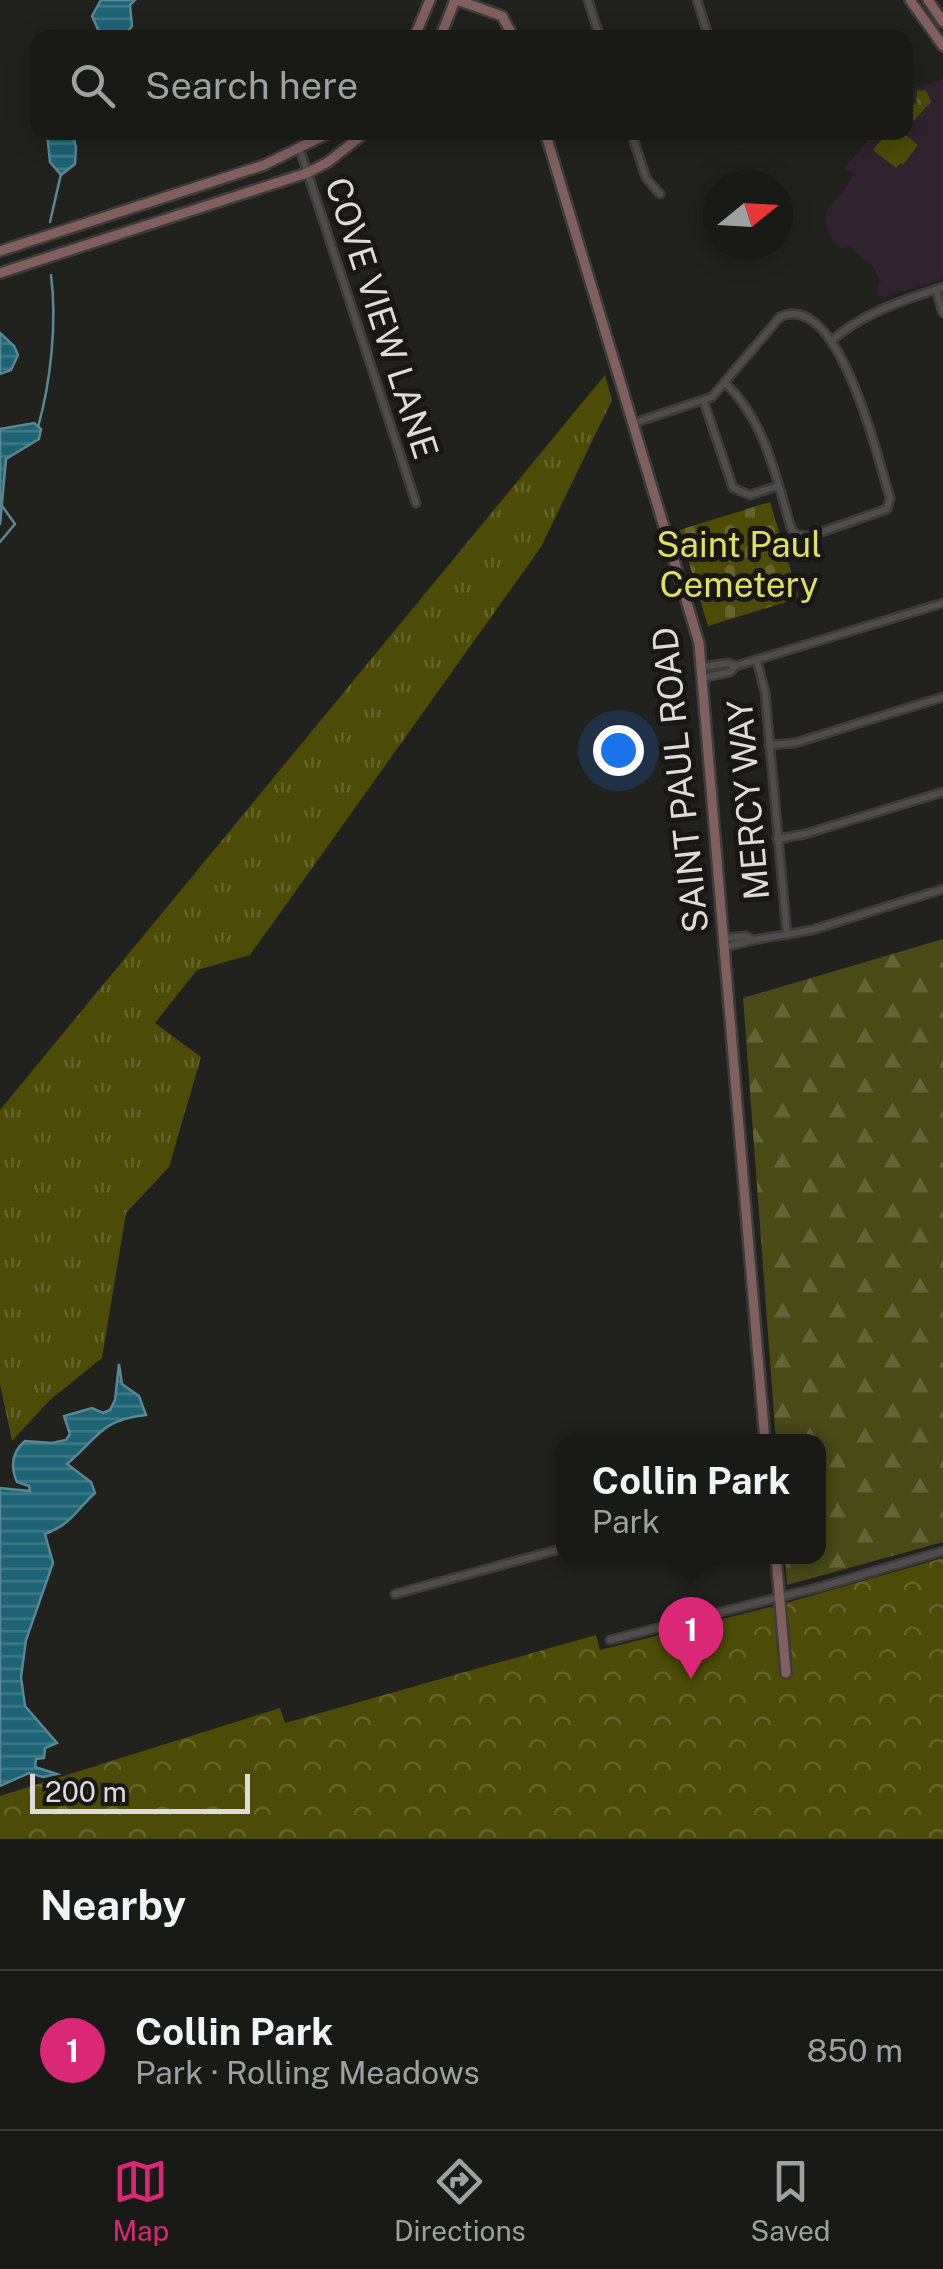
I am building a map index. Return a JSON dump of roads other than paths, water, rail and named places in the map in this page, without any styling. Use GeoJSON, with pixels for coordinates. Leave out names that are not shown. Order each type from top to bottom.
{"type":"FeatureCollection","features":[{"type":"Feature","properties":{"kind":"street"},"geometry":{"type":"LineString","coordinates":[[417,30],[430,0]]}},
{"type":"Feature","properties":{"kind":"street"},"geometry":{"type":"LineString","coordinates":[[443,30],[456,0],[502,16],[510,30]]}},
{"type":"Feature","properties":{"kind":"street"},"geometry":{"type":"LineString","coordinates":[[588,0],[597,30]]}},
{"type":"Feature","properties":{"kind":"street"},"geometry":{"type":"LineString","coordinates":[[697,0],[707,30]]}},
{"type":"Feature","properties":{"kind":"street"},"geometry":{"type":"LineString","coordinates":[[910,0],[943,46]]}},
{"type":"Feature","properties":{"kind":"street"},"geometry":{"type":"LineString","coordinates":[[928,0],[943,22]]}},
{"type":"Feature","properties":{"kind":"street"},"geometry":{"type":"LineString","coordinates":[[0,251],[264,165],[318,140]]}},
{"type":"Feature","properties":{"kind":"street"},"geometry":{"type":"LineString","coordinates":[[0,273],[307,173],[354,140]]}},
{"type":"Feature","properties":{"kind":"street","name":"SAINT PAUL ROAD"},"geometry":{"type":"LineString","coordinates":[[547,140],[693,618],[703,672],[765,1434]]}},
{"type":"Feature","properties":{"kind":"street"},"geometry":{"type":"LineString","coordinates":[[634,140],[646,178],[660,194]]}},
{"type":"Feature","properties":{"kind":"street","name":"COVE VIEW LANE"},"geometry":{"type":"LineString","coordinates":[[300,150],[416,502]]}},
{"type":"Feature","properties":{"kind":"street"},"geometry":{"type":"LineString","coordinates":[[831,341],[859,318],[939,289],[943,313]]}},
{"type":"Feature","properties":{"kind":"street"},"geometry":{"type":"LineString","coordinates":[[634,423],[704,402],[726,384],[786,314],[803,314],[831,341],[850,372],[890,498],[889,506],[881,514],[802,536],[791,528],[759,427],[726,384]]}},
{"type":"Feature","properties":{"kind":"street"},"geometry":{"type":"LineString","coordinates":[[704,402],[733,488],[750,495],[778,486]]}},
{"type":"Feature","properties":{"kind":"street"},"geometry":{"type":"LineString","coordinates":[[703,672],[728,664],[736,666],[943,603]]}},
{"type":"Feature","properties":{"kind":"street","name":"MERCY WAY"},"geometry":{"type":"LineString","coordinates":[[756,660],[765,692],[786,935]]}},
{"type":"Feature","properties":{"kind":"street"},"geometry":{"type":"LineString","coordinates":[[769,746],[796,743],[943,697]]}},
{"type":"Feature","properties":{"kind":"street"},"geometry":{"type":"LineString","coordinates":[[776,839],[806,834],[943,792]]}},
{"type":"Feature","properties":{"kind":"street"},"geometry":{"type":"LineString","coordinates":[[725,942],[746,936],[753,940],[786,935],[943,890]]}},
{"type":"Feature","properties":{"kind":"street"},"geometry":{"type":"LineString","coordinates":[[395,1594],[556,1550]]}},
{"type":"Feature","properties":{"kind":"street"},"geometry":{"type":"LineString","coordinates":[[610,1640],[943,1551]]}},
{"type":"Feature","properties":{"kind":"street"},"geometry":{"type":"LineString","coordinates":[[777,1564],[786,1673]]}},
{"type":"Feature","properties":{"kind":"water"},"geometry":{"type":"Polygon","coordinates":[[[101,0],[135,0],[130,5],[129,30],[98,30],[92,16],[101,0]]]}},
{"type":"Feature","properties":{"kind":"water"},"geometry":{"type":"Polygon","coordinates":[[[48,140],[74,140],[75,164],[61,175],[50,162],[48,140]]]}},
{"type":"Feature","properties":{"kind":"water"},"geometry":{"type":"Polygon","coordinates":[[[0,333],[18,355],[11,370],[0,374],[0,333]]]}},
{"type":"Feature","properties":{"kind":"water"},"geometry":{"type":"Polygon","coordinates":[[[34,423],[41,429],[39,439],[6,459],[0,525],[0,429],[34,423]]]}},
{"type":"Feature","properties":{"kind":"water"},"geometry":{"type":"Polygon","coordinates":[[[119,1364],[122,1384],[139,1396],[146,1415],[109,1426],[67,1464],[91,1482],[95,1493],[67,1521],[45,1534],[53,1563],[26,1640],[21,1677],[25,1706],[57,1743],[45,1748],[44,1758],[36,1759],[35,1767],[57,1774],[43,1777],[29,1773],[0,1786],[0,1488],[30,1491],[29,1486],[17,1482],[13,1470],[15,1455],[25,1441],[66,1440],[70,1434],[64,1416],[92,1408],[103,1413],[110,1410],[119,1364]]]}},
{"type":"Feature","properties":{"kind":"waterway"},"geometry":{"type":"LineString","coordinates":[[50,222],[61,174]]}},
{"type":"Feature","properties":{"kind":"waterway"},"geometry":{"type":"LineString","coordinates":[[38,427],[52,351],[51,275]]}},
{"type":"Feature","properties":{"kind":"waterway"},"geometry":{"type":"LineString","coordinates":[[0,503],[15,524],[0,542]]}},
{"type":"Feature","properties":{"kind":"place","name":"Collin Park"},"geometry":{"type":"Point","coordinates":[691,1679]}},
{"type":"Feature","properties":{"kind":"park label","name":"Saint Paul Cemetery"},"geometry":{"type":"Point","coordinates":[739,564]}}]}
